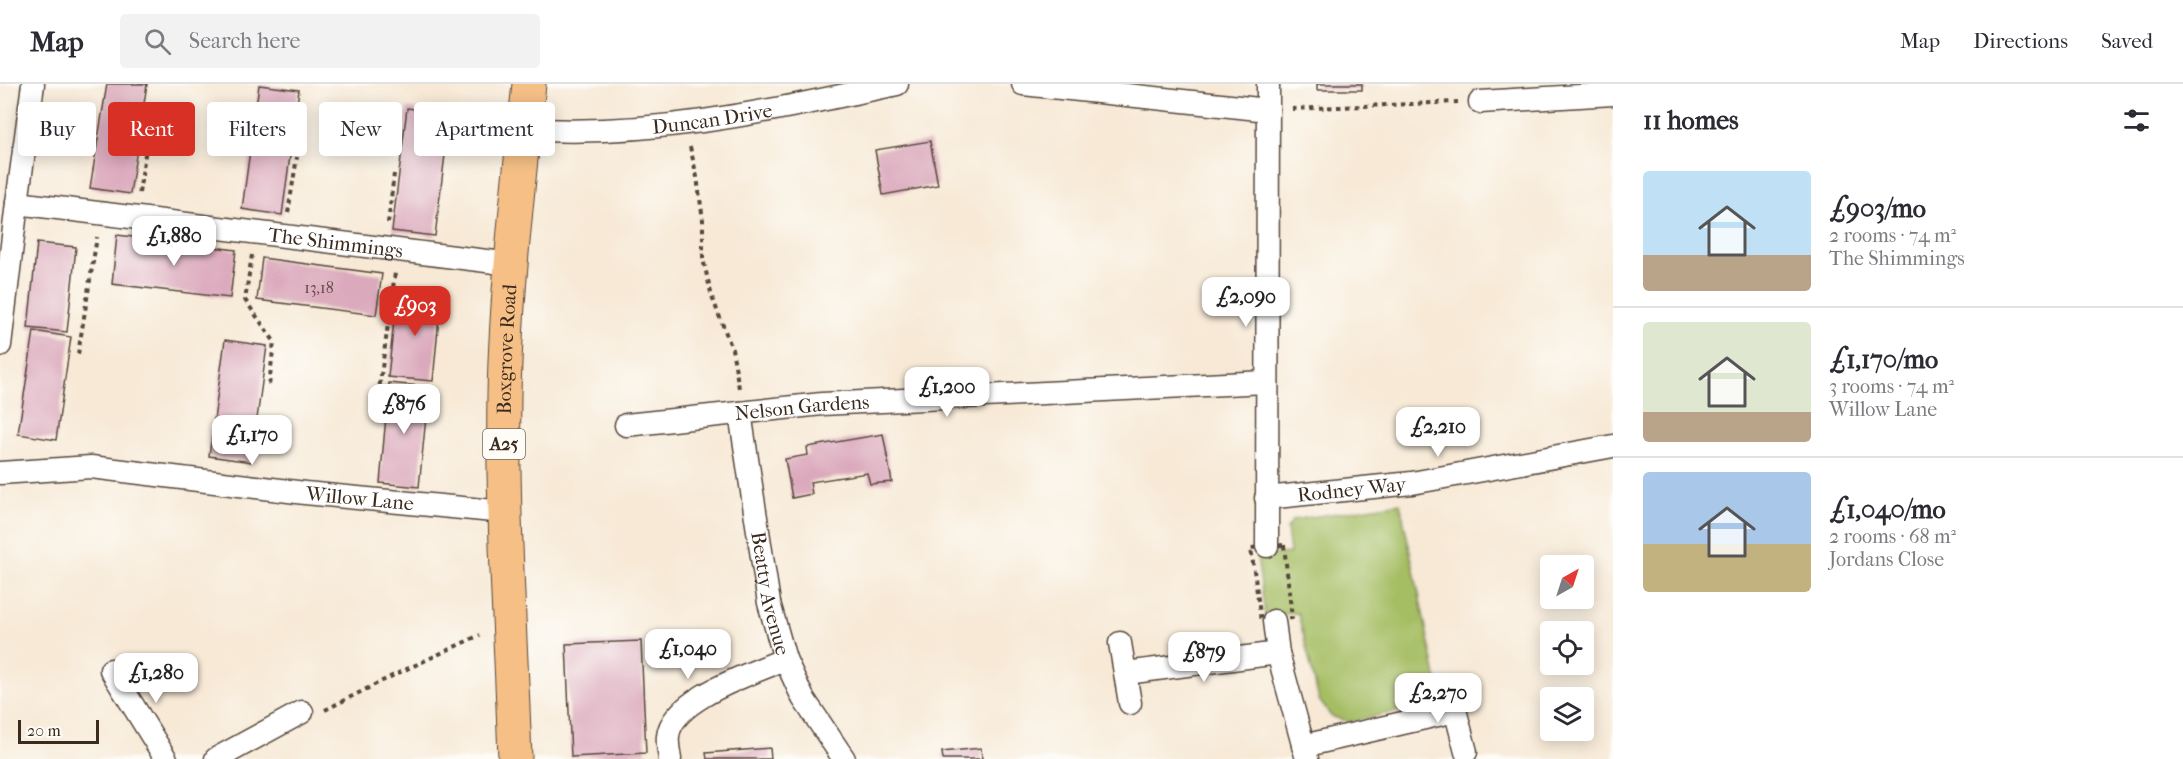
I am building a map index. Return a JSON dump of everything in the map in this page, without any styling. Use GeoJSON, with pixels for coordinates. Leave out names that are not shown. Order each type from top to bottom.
{"type":"FeatureCollection","features":[{"type":"Feature","properties":{"kind":"main road","name":"Boxgrove Road"},"geometry":{"type":"LineString","coordinates":[[527,102],[529,84]]}},
{"type":"Feature","properties":{"kind":"main road","name":"Boxgrove Road"},"geometry":{"type":"LineString","coordinates":[[515,759],[511,621],[504,512],[504,395],[511,264],[521,156]]}},
{"type":"Feature","properties":{"kind":"street"},"geometry":{"type":"LineString","coordinates":[[0,345],[33,84]]}},
{"type":"Feature","properties":{"kind":"street","name":"Duncan Drive"},"geometry":{"type":"LineString","coordinates":[[555,131],[606,130],[685,123],[779,109],[897,84]]}},
{"type":"Feature","properties":{"kind":"street"},"geometry":{"type":"LineString","coordinates":[[1023,84],[1268,110]]}},
{"type":"Feature","properties":{"kind":"street"},"geometry":{"type":"LineString","coordinates":[[1267,546],[1268,84]]}},
{"type":"Feature","properties":{"kind":"street"},"geometry":{"type":"LineString","coordinates":[[1480,102],[1613,93]]}},
{"type":"Feature","properties":{"kind":"street","name":"The Shimmings"},"geometry":{"type":"LineString","coordinates":[[17,203],[511,264]]}},
{"type":"Feature","properties":{"kind":"street","name":"Nelson Gardens"},"geometry":{"type":"LineString","coordinates":[[626,425],[822,404],[1266,382]]}},
{"type":"Feature","properties":{"kind":"street","name":"Beatty Avenue"},"geometry":{"type":"LineString","coordinates":[[740,413],[769,603],[785,659],[803,698],[844,759]]}},
{"type":"Feature","properties":{"kind":"street","name":"Rodney Way"},"geometry":{"type":"LineString","coordinates":[[1266,498],[1412,483],[1613,446]]}},
{"type":"Feature","properties":{"kind":"street","name":"Willow Lane"},"geometry":{"type":"LineString","coordinates":[[0,473],[92,467],[305,493],[504,512]]}},
{"type":"Feature","properties":{"kind":"street"},"geometry":{"type":"LineString","coordinates":[[1274,621],[1278,653],[1305,753],[1455,711]]}},
{"type":"Feature","properties":{"kind":"street"},"geometry":{"type":"LineString","coordinates":[[1120,643],[1130,703]]}},
{"type":"Feature","properties":{"kind":"street"},"geometry":{"type":"LineString","coordinates":[[1126,674],[1278,653]]}},
{"type":"Feature","properties":{"kind":"street"},"geometry":{"type":"LineString","coordinates":[[670,759],[668,734],[679,712],[698,697],[785,659]]}},
{"type":"Feature","properties":{"kind":"street"},"geometry":{"type":"LineString","coordinates":[[111,670],[166,759]]}},
{"type":"Feature","properties":{"kind":"street"},"geometry":{"type":"LineString","coordinates":[[1449,686],[1466,752]]}},
{"type":"Feature","properties":{"kind":"street"},"geometry":{"type":"LineString","coordinates":[[216,759],[302,712]]}},
{"type":"Feature","properties":{"kind":"path"},"geometry":{"type":"LineString","coordinates":[[1268,110],[1480,102]]}},
{"type":"Feature","properties":{"kind":"path"},"geometry":{"type":"LineString","coordinates":[[685,123],[697,177],[703,220],[703,259],[712,297],[732,350],[740,387],[740,413]]}},
{"type":"Feature","properties":{"kind":"path"},"geometry":{"type":"LineString","coordinates":[[135,217],[145,156]]}},
{"type":"Feature","properties":{"kind":"path"},"geometry":{"type":"LineString","coordinates":[[284,236],[297,157]]}},
{"type":"Feature","properties":{"kind":"path"},"geometry":{"type":"LineString","coordinates":[[376,412],[392,249],[394,174]]}},
{"type":"Feature","properties":{"kind":"path"},"geometry":{"type":"LineString","coordinates":[[78,354],[100,214]]}},
{"type":"Feature","properties":{"kind":"path"},"geometry":{"type":"LineString","coordinates":[[256,232],[245,300],[274,341],[269,386]]}},
{"type":"Feature","properties":{"kind":"path"},"geometry":{"type":"LineString","coordinates":[[1284,545],[1292,618],[1261,622],[1251,548],[1267,546],[1284,545]]}},
{"type":"Feature","properties":{"kind":"path"},"geometry":{"type":"LineString","coordinates":[[302,712],[313,716],[394,675],[511,621]]}},
{"type":"Feature","properties":{"kind":"green space"},"geometry":{"type":"Polygon","coordinates":[[[1400,503],[1439,691],[1430,692],[1431,704],[1349,722],[1331,716],[1319,700],[1298,613],[1265,615],[1257,556],[1290,553],[1287,529],[1293,520],[1400,503]]]}},
{"type":"Feature","properties":{"kind":"building"},"geometry":{"type":"Polygon","coordinates":[[[107,84],[147,84],[144,102],[108,102],[108,156],[136,156],[130,194],[90,188],[107,84]]]}},
{"type":"Feature","properties":{"kind":"building"},"geometry":{"type":"Polygon","coordinates":[[[1317,84],[1362,84],[1362,90],[1317,90],[1317,84]]]}},
{"type":"Feature","properties":{"kind":"building"},"geometry":{"type":"Polygon","coordinates":[[[259,85],[299,90],[297,102],[257,102],[259,85]]]}},
{"type":"Feature","properties":{"kind":"building"},"geometry":{"type":"Polygon","coordinates":[[[407,108],[414,109],[414,156],[445,156],[435,236],[392,231],[407,108]]]}},
{"type":"Feature","properties":{"kind":"building"},"geometry":{"type":"Polygon","coordinates":[[[930,141],[938,185],[883,195],[875,150],[930,141]]]}},
{"type":"Feature","properties":{"kind":"building"},"geometry":{"type":"Polygon","coordinates":[[[249,156],[290,156],[282,215],[242,209],[249,156]]]}},
{"type":"Feature","properties":{"kind":"building"},"geometry":{"type":"Polygon","coordinates":[[[117,235],[236,250],[230,298],[112,284],[117,235]]]}},
{"type":"Feature","properties":{"kind":"building"},"geometry":{"type":"Polygon","coordinates":[[[37,243],[76,247],[67,332],[28,328],[37,243]]]}},
{"type":"Feature","properties":{"kind":"building"},"geometry":{"type":"Polygon","coordinates":[[[262,258],[382,274],[376,315],[257,300],[262,258]]]}},
{"type":"Feature","properties":{"kind":"building"},"geometry":{"type":"Polygon","coordinates":[[[397,292],[441,296],[433,381],[388,377],[397,292]]]}},
{"type":"Feature","properties":{"kind":"building"},"geometry":{"type":"Polygon","coordinates":[[[34,331],[71,337],[56,440],[18,434],[34,331]]]}},
{"type":"Feature","properties":{"kind":"building"},"geometry":{"type":"Polygon","coordinates":[[[225,340],[267,346],[251,462],[209,456],[225,340]]]}},
{"type":"Feature","properties":{"kind":"building"},"geometry":{"type":"Polygon","coordinates":[[[389,383],[429,387],[419,487],[380,483],[389,383]]]}},
{"type":"Feature","properties":{"kind":"building"},"geometry":{"type":"Polygon","coordinates":[[[883,434],[892,482],[870,484],[867,473],[810,482],[812,494],[792,498],[785,459],[808,455],[807,447],[883,434]]]}},
{"type":"Feature","properties":{"kind":"building"},"geometry":{"type":"Polygon","coordinates":[[[641,641],[646,753],[571,757],[566,644],[641,641]]]}},
{"type":"Feature","properties":{"kind":"building"},"geometry":{"type":"Polygon","coordinates":[[[770,748],[771,759],[707,759],[706,753],[770,748]]]}},
{"type":"Feature","properties":{"kind":"building"},"geometry":{"type":"Polygon","coordinates":[[[981,748],[982,759],[943,759],[942,752],[981,748]]]}}]}
